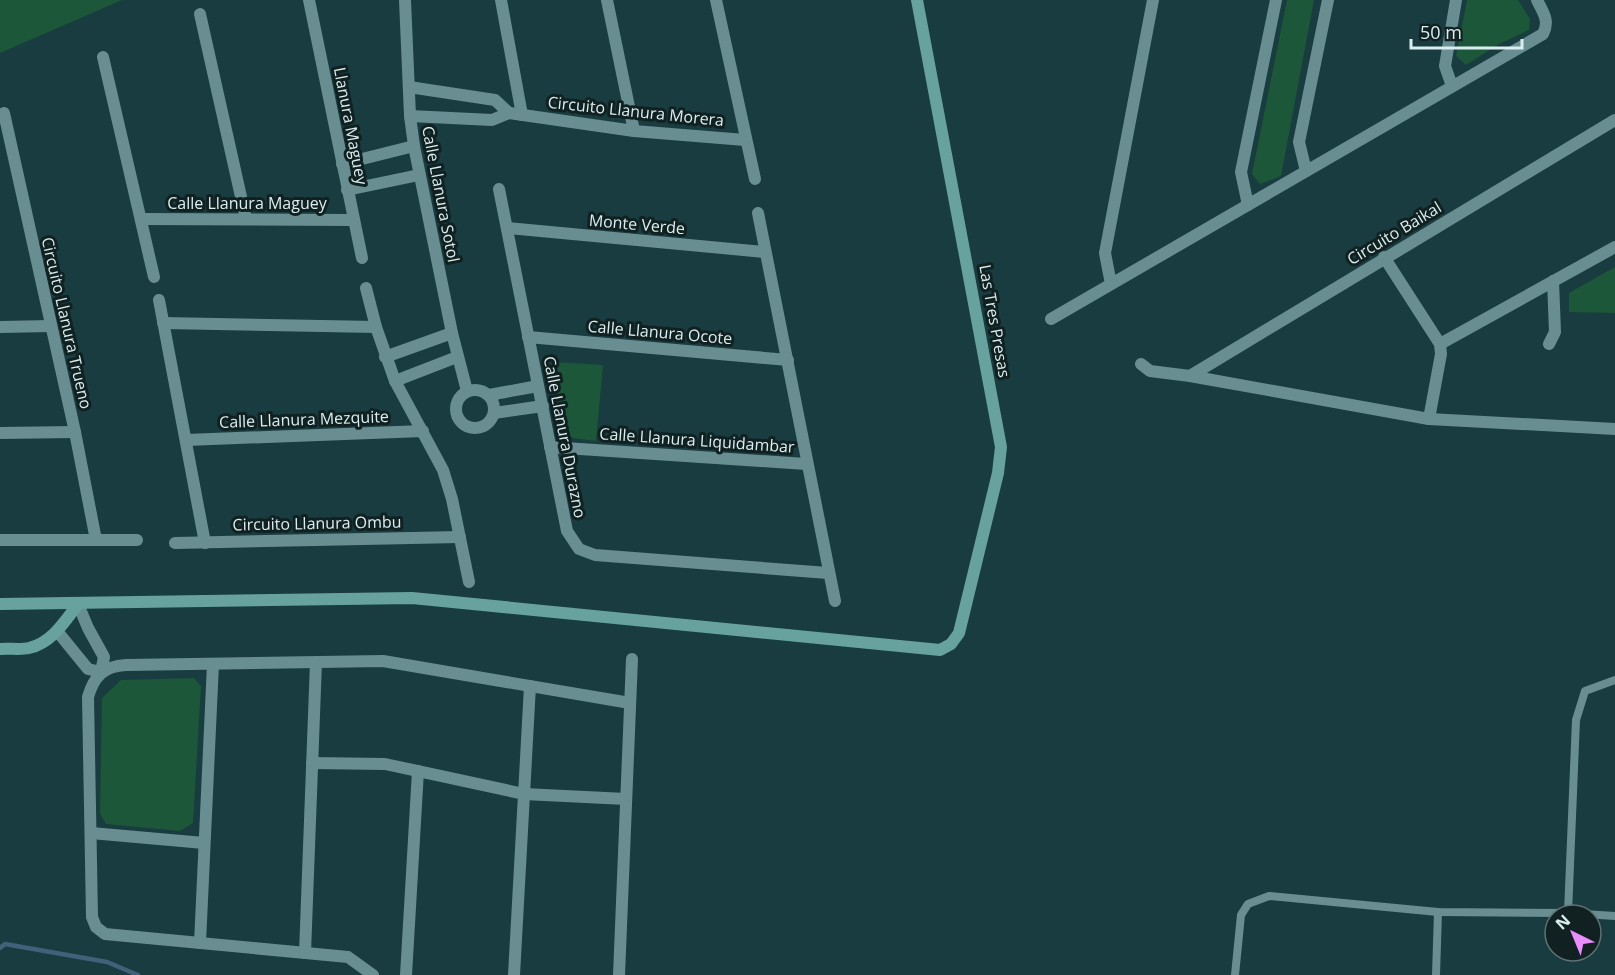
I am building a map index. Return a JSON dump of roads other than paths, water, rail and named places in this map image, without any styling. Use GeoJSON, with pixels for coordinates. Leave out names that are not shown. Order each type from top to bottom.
{"type":"FeatureCollection","features":[{"type":"Feature","properties":{"kind":"street","name":"Llanura Maguey"},"geometry":{"type":"LineString","coordinates":[[309,0],[362,258]]}},
{"type":"Feature","properties":{"kind":"street","name":"Calle Llanura Sotol"},"geometry":{"type":"LineString","coordinates":[[405,0],[410,116],[414,146],[452,333],[467,391]]}},
{"type":"Feature","properties":{"kind":"street","name":"Circuito Llanura Morera"},"geometry":{"type":"LineString","coordinates":[[501,0],[522,115]]}},
{"type":"Feature","properties":{"kind":"street"},"geometry":{"type":"LineString","coordinates":[[607,0],[634,131]]}},
{"type":"Feature","properties":{"kind":"street","name":"Circuito Llanura Morera"},"geometry":{"type":"LineString","coordinates":[[716,0],[755,180]]}},
{"type":"Feature","properties":{"kind":"street","name":"Las Tres Presas"},"geometry":{"type":"LineString","coordinates":[[78,604],[412,598],[940,650],[951,644],[959,633],[998,474],[1001,447],[917,0]]}},
{"type":"Feature","properties":{"kind":"street"},"geometry":{"type":"LineString","coordinates":[[1111,284],[1105,253],[1152,0]]}},
{"type":"Feature","properties":{"kind":"street"},"geometry":{"type":"LineString","coordinates":[[1248,205],[1241,172],[1276,0]]}},
{"type":"Feature","properties":{"kind":"street"},"geometry":{"type":"LineString","coordinates":[[1306,171],[1299,142],[1328,0]]}},
{"type":"Feature","properties":{"kind":"street"},"geometry":{"type":"LineString","coordinates":[[1452,86],[1445,66],[1456,0]]}},
{"type":"Feature","properties":{"kind":"street"},"geometry":{"type":"LineString","coordinates":[[1052,319],[1543,34],[1547,26],[1546,17],[1537,0]]}},
{"type":"Feature","properties":{"kind":"street"},"geometry":{"type":"LineString","coordinates":[[200,14],[246,219]]}},
{"type":"Feature","properties":{"kind":"street"},"geometry":{"type":"LineString","coordinates":[[103,57],[154,277]]}},
{"type":"Feature","properties":{"kind":"street","name":"Circuito Llanura Morera"},"geometry":{"type":"LineString","coordinates":[[409,87],[495,100],[509,113]]}},
{"type":"Feature","properties":{"kind":"street","name":"Circuito Llanura Trueno"},"geometry":{"type":"LineString","coordinates":[[4,113],[75,432],[96,540]]}},
{"type":"Feature","properties":{"kind":"street","name":"Circuito Llanura Morera"},"geometry":{"type":"LineString","coordinates":[[410,116],[492,120],[509,113],[634,131],[745,140]]}},
{"type":"Feature","properties":{"kind":"street","name":"Circuito Baikal"},"geometry":{"type":"LineString","coordinates":[[1190,376],[1384,257],[1615,120]]}},
{"type":"Feature","properties":{"kind":"street"},"geometry":{"type":"LineString","coordinates":[[342,164],[414,146]]}},
{"type":"Feature","properties":{"kind":"street","name":"Calle Llanura Maguey"},"geometry":{"type":"LineString","coordinates":[[347,190],[419,175]]}},
{"type":"Feature","properties":{"kind":"street","name":"Calle Llanura Durazno"},"geometry":{"type":"LineString","coordinates":[[499,189],[567,531],[579,549],[595,555],[828,573]]}},
{"type":"Feature","properties":{"kind":"street"},"geometry":{"type":"LineString","coordinates":[[758,213],[835,601]]}},
{"type":"Feature","properties":{"kind":"street","name":"Calle Llanura Maguey"},"geometry":{"type":"LineString","coordinates":[[141,219],[353,220]]}},
{"type":"Feature","properties":{"kind":"street","name":"Monte Verde"},"geometry":{"type":"LineString","coordinates":[[507,228],[765,252]]}},
{"type":"Feature","properties":{"kind":"street"},"geometry":{"type":"LineString","coordinates":[[1440,344],[1615,247]]}},
{"type":"Feature","properties":{"kind":"street"},"geometry":{"type":"LineString","coordinates":[[1384,257],[1440,344],[1441,354],[1429,419]]}},
{"type":"Feature","properties":{"kind":"street"},"geometry":{"type":"LineString","coordinates":[[1549,344],[1555,332],[1553,281]]}},
{"type":"Feature","properties":{"kind":"street"},"geometry":{"type":"LineString","coordinates":[[366,288],[376,327],[395,381],[443,470],[452,499],[469,582]]}},
{"type":"Feature","properties":{"kind":"street"},"geometry":{"type":"LineString","coordinates":[[159,300],[205,543]]}},
{"type":"Feature","properties":{"kind":"street"},"geometry":{"type":"LineString","coordinates":[[163,323],[376,327]]}},
{"type":"Feature","properties":{"kind":"street"},"geometry":{"type":"LineString","coordinates":[[0,327],[51,326]]}},
{"type":"Feature","properties":{"kind":"street"},"geometry":{"type":"LineString","coordinates":[[386,357],[452,333]]}},
{"type":"Feature","properties":{"kind":"street","name":"Calle Llanura Ocote"},"geometry":{"type":"LineString","coordinates":[[528,337],[788,360]]}},
{"type":"Feature","properties":{"kind":"street"},"geometry":{"type":"LineString","coordinates":[[395,381],[458,357]]}},
{"type":"Feature","properties":{"kind":"street"},"geometry":{"type":"LineString","coordinates":[[1141,364],[1150,371],[1190,376],[1429,419],[1615,429]]}},
{"type":"Feature","properties":{"kind":"street"},"geometry":{"type":"LineString","coordinates":[[489,395],[538,386]]}},
{"type":"Feature","properties":{"kind":"street"},"geometry":{"type":"LineString","coordinates":[[479,390],[489,395],[493,400],[494,413],[486,424],[474,428],[462,424],[455,406],[458,399],[467,391],[479,390]]}},
{"type":"Feature","properties":{"kind":"street"},"geometry":{"type":"LineString","coordinates":[[494,413],[543,406]]}},
{"type":"Feature","properties":{"kind":"street","name":"Calle Llanura Mezquite"},"geometry":{"type":"LineString","coordinates":[[186,440],[423,431]]}},
{"type":"Feature","properties":{"kind":"street"},"geometry":{"type":"LineString","coordinates":[[0,433],[75,432]]}},
{"type":"Feature","properties":{"kind":"street","name":"Calle Llanura Liquidambar"},"geometry":{"type":"LineString","coordinates":[[550,447],[807,464]]}},
{"type":"Feature","properties":{"kind":"street","name":"Circuito Llanura Ombu"},"geometry":{"type":"LineString","coordinates":[[175,543],[460,537]]}},
{"type":"Feature","properties":{"kind":"street"},"geometry":{"type":"LineString","coordinates":[[0,540],[137,540]]}},
{"type":"Feature","properties":{"kind":"street"},"geometry":{"type":"LineString","coordinates":[[0,604],[78,604]]}},
{"type":"Feature","properties":{"kind":"street"},"geometry":{"type":"LineString","coordinates":[[0,649],[29,648],[46,640],[57,631],[78,604]]}},
{"type":"Feature","properties":{"kind":"street"},"geometry":{"type":"LineString","coordinates":[[78,604],[104,657],[101,672],[92,684],[88,697],[92,917],[96,927],[105,934],[348,957],[373,975]]}},
{"type":"Feature","properties":{"kind":"street"},"geometry":{"type":"LineString","coordinates":[[57,631],[88,669],[101,672],[113,666],[126,665],[383,662],[630,702]]}},
{"type":"Feature","properties":{"kind":"street"},"geometry":{"type":"LineString","coordinates":[[619,975],[632,659]]}},
{"type":"Feature","properties":{"kind":"street"},"geometry":{"type":"LineString","coordinates":[[305,953],[316,662]]}},
{"type":"Feature","properties":{"kind":"street"},"geometry":{"type":"LineString","coordinates":[[200,943],[213,664]]}},
{"type":"Feature","properties":{"kind":"street"},"geometry":{"type":"LineString","coordinates":[[514,975],[530,686]]}},
{"type":"Feature","properties":{"kind":"street"},"geometry":{"type":"LineString","coordinates":[[312,763],[385,764],[524,794],[626,799]]}},
{"type":"Feature","properties":{"kind":"street"},"geometry":{"type":"LineString","coordinates":[[406,975],[418,771]]}},
{"type":"Feature","properties":{"kind":"street"},"geometry":{"type":"LineString","coordinates":[[91,832],[204,843]]}},
{"type":"Feature","properties":{"kind":"lane"},"geometry":{"type":"LineString","coordinates":[[1568,903],[1576,720],[1585,691],[1615,680]]}},
{"type":"Feature","properties":{"kind":"lane"},"geometry":{"type":"LineString","coordinates":[[1235,975],[1241,915],[1248,904],[1269,897],[1438,912],[1543,913]]}},
{"type":"Feature","properties":{"kind":"lane"},"geometry":{"type":"LineString","coordinates":[[1436,975],[1438,912]]}},
{"type":"Feature","properties":{"kind":"waterway"},"geometry":{"type":"LineString","coordinates":[[0,948],[5,944],[107,962],[138,975]]}}]}
